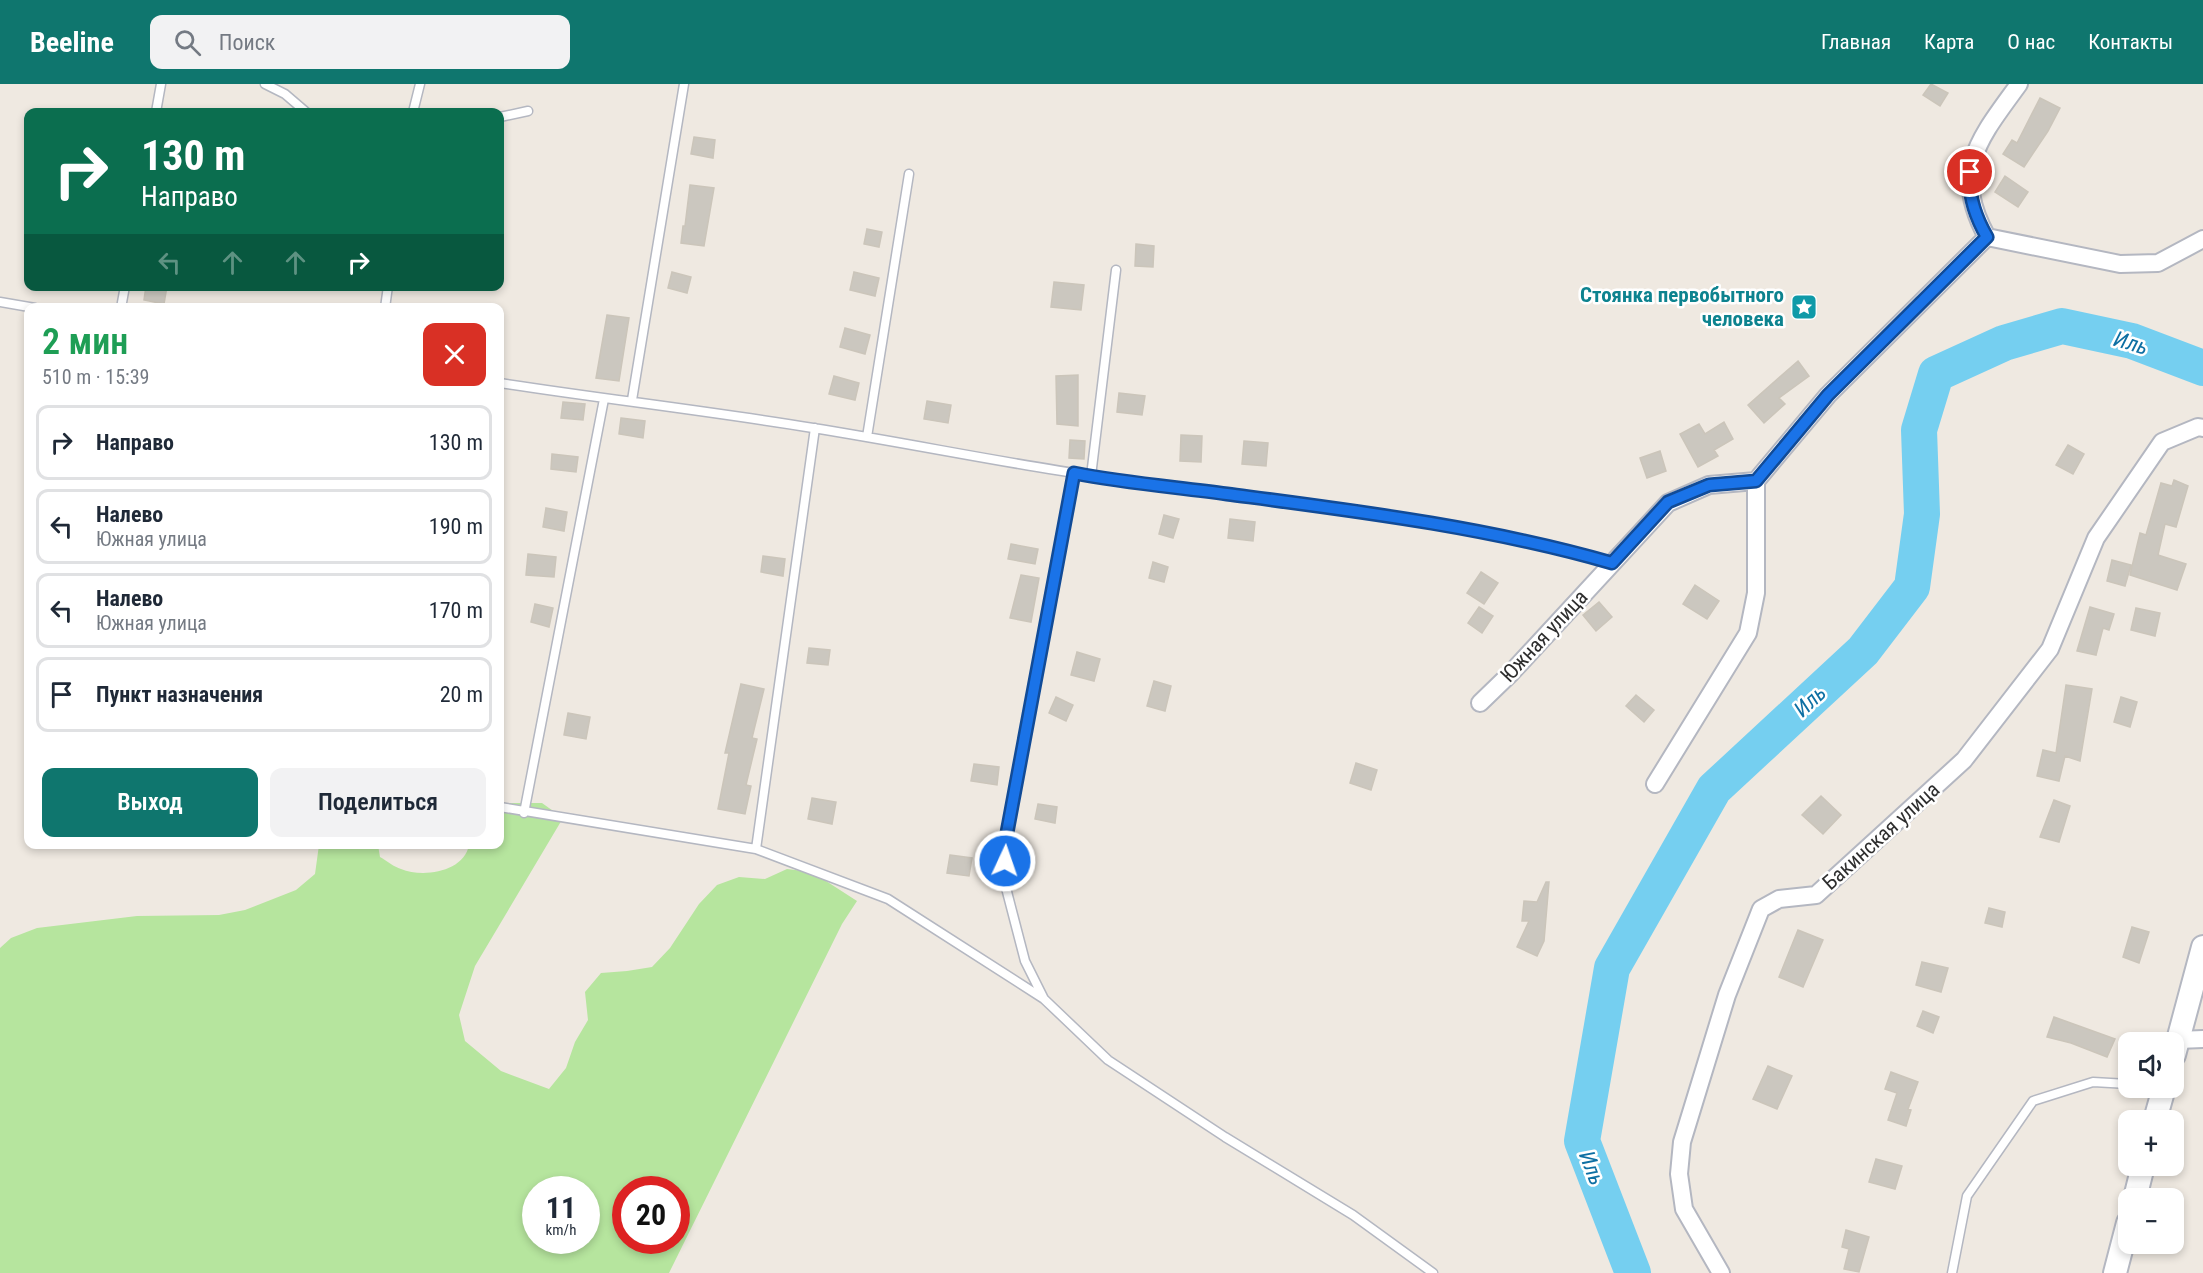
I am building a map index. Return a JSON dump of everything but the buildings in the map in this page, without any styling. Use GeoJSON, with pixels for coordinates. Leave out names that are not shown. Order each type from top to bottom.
{"type":"FeatureCollection","features":[{"type":"Feature","properties":{"kind":"street"},"geometry":{"type":"LineString","coordinates":[[1987,237],[1979,222],[1969,185],[1971,159],[1986,129],[2019,84]]}},
{"type":"Feature","properties":{"kind":"street"},"geometry":{"type":"LineString","coordinates":[[1987,237],[2120,264],[2158,263],[2203,239]]}},
{"type":"Feature","properties":{"kind":"street"},"geometry":{"type":"LineString","coordinates":[[1655,784],[1748,633],[1756,593],[1756,481],[1828,395],[1987,237]]}},
{"type":"Feature","properties":{"kind":"street","name":"Бакинская улица"},"geometry":{"type":"LineString","coordinates":[[1722,1273],[1684,1209],[1679,1174],[1682,1142],[1727,995],[1761,909],[1779,899],[1816,895],[1964,760],[2050,649],[2096,538],[2162,442],[2198,427],[2203,428]]}},
{"type":"Feature","properties":{"kind":"street","name":"Южная улица"},"geometry":{"type":"LineString","coordinates":[[1480,702],[1511,673],[1668,502],[1709,485],[1756,481]]}},
{"type":"Feature","properties":{"kind":"street"},"geometry":{"type":"LineString","coordinates":[[2180,1032],[2203,948]]}},
{"type":"Feature","properties":{"kind":"street"},"geometry":{"type":"LineString","coordinates":[[2184,1045],[2203,1039]]}},
{"type":"Feature","properties":{"kind":"street"},"geometry":{"type":"LineString","coordinates":[[2115,1273],[2120,1254]]}},
{"type":"Feature","properties":{"kind":"lane"},"geometry":{"type":"LineString","coordinates":[[157,108],[161,84]]}},
{"type":"Feature","properties":{"kind":"lane"},"geometry":{"type":"LineString","coordinates":[[265,84],[285,94],[301,108]]}},
{"type":"Feature","properties":{"kind":"lane"},"geometry":{"type":"LineString","coordinates":[[414,108],[420,84]]}},
{"type":"Feature","properties":{"kind":"lane"},"geometry":{"type":"LineString","coordinates":[[632,400],[684,84]]}},
{"type":"Feature","properties":{"kind":"lane"},"geometry":{"type":"LineString","coordinates":[[504,116],[528,111]]}},
{"type":"Feature","properties":{"kind":"lane"},"geometry":{"type":"LineString","coordinates":[[867,437],[909,174]]}},
{"type":"Feature","properties":{"kind":"lane"},"geometry":{"type":"LineString","coordinates":[[1091,476],[1116,270]]}},
{"type":"Feature","properties":{"kind":"lane"},"geometry":{"type":"LineString","coordinates":[[0,302],[24,306]]}},
{"type":"Feature","properties":{"kind":"lane"},"geometry":{"type":"LineString","coordinates":[[504,383],[815,428],[1091,476],[1308,505],[1453,528],[1553,546],[1612,563]]}},
{"type":"Feature","properties":{"kind":"lane"},"geometry":{"type":"LineString","coordinates":[[524,813],[604,399]]}},
{"type":"Feature","properties":{"kind":"lane"},"geometry":{"type":"LineString","coordinates":[[756,849],[815,428]]}},
{"type":"Feature","properties":{"kind":"lane"},"geometry":{"type":"LineString","coordinates":[[1044,999],[1025,961],[1005,884],[1006,838],[1074,473]]}},
{"type":"Feature","properties":{"kind":"lane"},"geometry":{"type":"LineString","coordinates":[[504,808],[756,849],[888,899],[1044,999],[1108,1060],[1225,1137],[1353,1215],[1433,1273]]}},
{"type":"Feature","properties":{"kind":"lane"},"geometry":{"type":"LineString","coordinates":[[1952,1273],[1967,1196],[2033,1101],[2092,1082],[2118,1083]]}},
{"type":"Feature","properties":{"kind":"green space"},"geometry":{"type":"Polygon","coordinates":[[[504,803],[542,803],[563,818],[475,966],[459,1015],[465,1041],[501,1071],[549,1089],[566,1068],[575,1042],[588,1020],[585,992],[601,973],[652,967],[670,948],[699,904],[717,885],[739,877],[765,879],[787,869],[812,872],[857,901],[842,924],[690,1231],[690,1176],[612,1176],[612,1254],[678,1254],[669,1273],[0,1273],[0,948],[11,938],[37,928],[137,916],[219,915],[245,910],[296,890],[315,874],[318,849],[379,849],[380,857],[398,868],[420,873],[451,867],[468,849],[504,849],[504,803]]]}},
{"type":"Feature","properties":{"kind":"waterway","name":"Иль"},"geometry":{"type":"LineString","coordinates":[[1633,1273],[1582,1141],[1612,968],[1714,789],[1863,651],[1912,587],[1922,514],[1919,430],[1936,374],[2004,343],[2062,326],[2132,341],[2203,368]]}},
{"type":"Feature","properties":{"kind":"place","name":"Стоянка первобытного человека"},"geometry":{"type":"Point","coordinates":[1804,307]}},
{"type":"Feature","properties":{"kind":"route"},"geometry":{"type":"LineString","coordinates":[[1005,861],[1006,838],[1074,473],[1308,505],[1453,528],[1553,546],[1612,563],[1668,502],[1709,485],[1756,481],[1828,395],[1987,237],[1979,222],[1969,185],[1970,172]]}}]}
